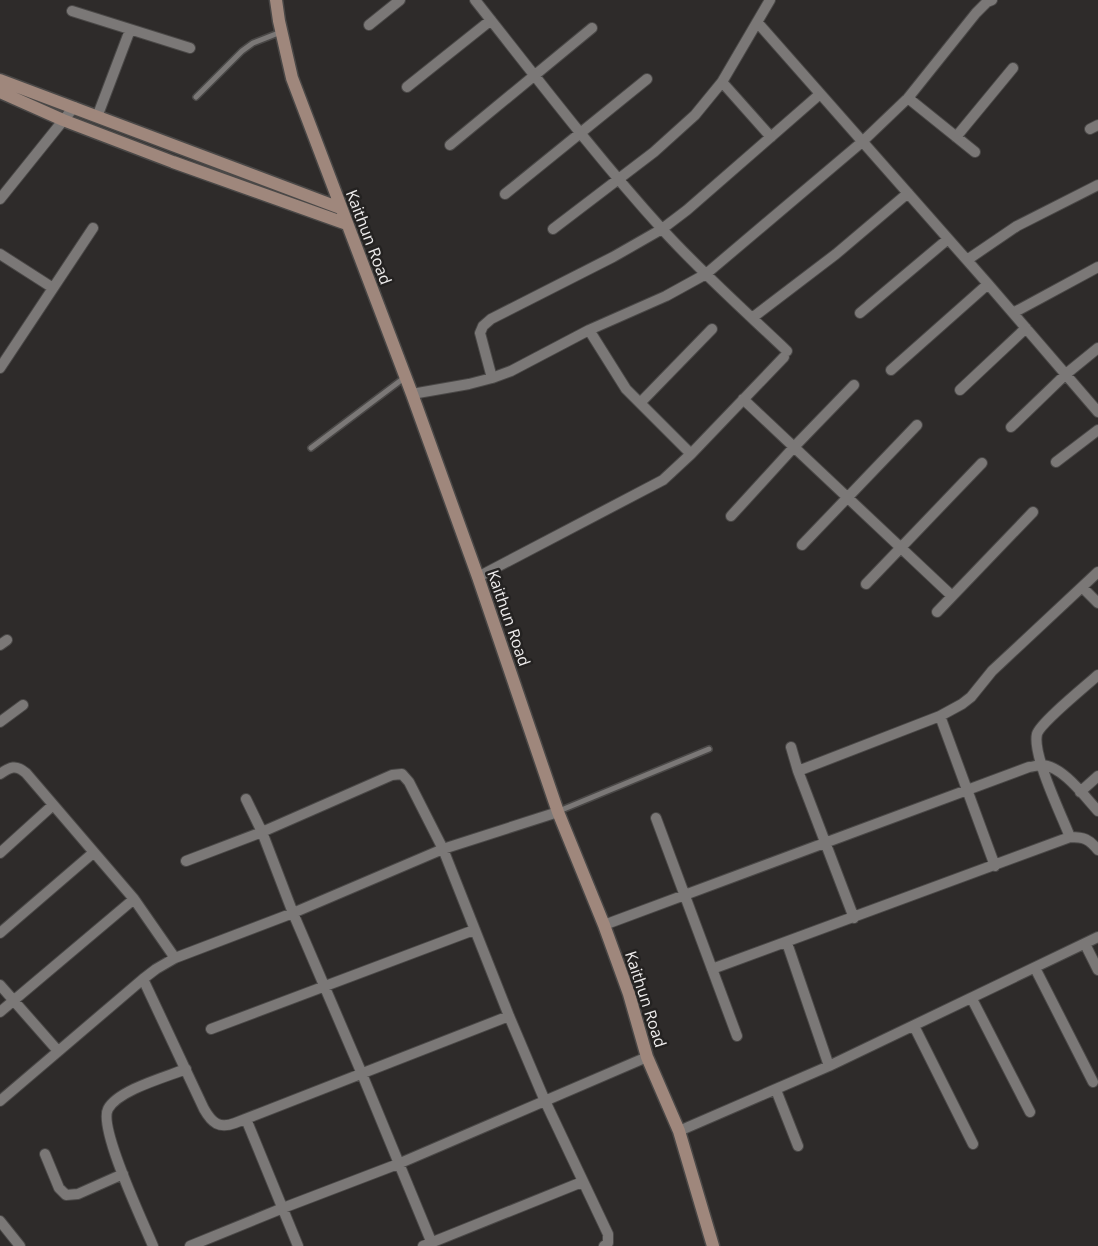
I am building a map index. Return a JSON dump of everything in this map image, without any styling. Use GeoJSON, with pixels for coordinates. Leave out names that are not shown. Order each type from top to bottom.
{"type":"FeatureCollection","features":[{"type":"Feature","properties":{"kind":"street","name":"Kaithun Road"},"geometry":{"type":"LineString","coordinates":[[276,0],[281,32],[292,78],[406,377],[478,577],[558,812],[604,925],[629,994],[647,1057],[678,1131],[713,1246]]}},
{"type":"Feature","properties":{"kind":"street"},"geometry":{"type":"LineString","coordinates":[[370,25],[400,0]]}},
{"type":"Feature","properties":{"kind":"street"},"geometry":{"type":"LineString","coordinates":[[475,0],[580,133],[662,229],[752,318],[785,354],[664,480],[478,577]]}},
{"type":"Feature","properties":{"kind":"street"},"geometry":{"type":"LineString","coordinates":[[553,229],[620,180],[695,115],[722,82],[770,0]]}},
{"type":"Feature","properties":{"kind":"street"},"geometry":{"type":"LineString","coordinates":[[412,394],[492,378],[589,330],[666,296],[706,274],[862,142],[908,98],[976,13],[988,1]]}},
{"type":"Feature","properties":{"kind":"street"},"geometry":{"type":"LineString","coordinates":[[72,11],[190,48]]}},
{"type":"Feature","properties":{"kind":"street"},"geometry":{"type":"LineString","coordinates":[[407,87],[491,20]]}},
{"type":"Feature","properties":{"kind":"street"},"geometry":{"type":"LineString","coordinates":[[757,22],[1098,412]]}},
{"type":"Feature","properties":{"kind":"street"},"geometry":{"type":"LineString","coordinates":[[450,145],[592,28]]}},
{"type":"Feature","properties":{"kind":"street"},"geometry":{"type":"LineString","coordinates":[[97,117],[130,30]]}},
{"type":"Feature","properties":{"kind":"street"},"geometry":{"type":"LineString","coordinates":[[956,137],[1013,68]]}},
{"type":"Feature","properties":{"kind":"street"},"geometry":{"type":"LineString","coordinates":[[505,194],[647,79]]}},
{"type":"Feature","properties":{"kind":"street"},"geometry":{"type":"LineString","coordinates":[[0,80],[340,208]]}},
{"type":"Feature","properties":{"kind":"street"},"geometry":{"type":"LineString","coordinates":[[722,82],[770,137]]}},
{"type":"Feature","properties":{"kind":"street"},"geometry":{"type":"LineString","coordinates":[[0,92],[64,120],[173,162],[347,224]]}},
{"type":"Feature","properties":{"kind":"street"},"geometry":{"type":"LineString","coordinates":[[492,378],[480,333],[491,319],[596,266],[662,229],[687,210],[820,94]]}},
{"type":"Feature","properties":{"kind":"street"},"geometry":{"type":"LineString","coordinates":[[908,98],[974,152]]}},
{"type":"Feature","properties":{"kind":"street"},"geometry":{"type":"LineString","coordinates":[[0,199],[74,107]]}},
{"type":"Feature","properties":{"kind":"street"},"geometry":{"type":"LineString","coordinates":[[967,260],[1018,226],[1098,185]]}},
{"type":"Feature","properties":{"kind":"street"},"geometry":{"type":"LineString","coordinates":[[752,318],[836,254],[908,193]]}},
{"type":"Feature","properties":{"kind":"street"},"geometry":{"type":"LineString","coordinates":[[0,368],[92,228]]}},
{"type":"Feature","properties":{"kind":"street"},"geometry":{"type":"LineString","coordinates":[[860,313],[948,239]]}},
{"type":"Feature","properties":{"kind":"street"},"geometry":{"type":"LineString","coordinates":[[0,254],[53,288]]}},
{"type":"Feature","properties":{"kind":"street"},"geometry":{"type":"LineString","coordinates":[[1013,313],[1098,266]]}},
{"type":"Feature","properties":{"kind":"street"},"geometry":{"type":"LineString","coordinates":[[891,370],[988,284]]}},
{"type":"Feature","properties":{"kind":"street"},"geometry":{"type":"LineString","coordinates":[[960,390],[1026,328]]}},
{"type":"Feature","properties":{"kind":"street"},"geometry":{"type":"LineString","coordinates":[[640,403],[712,329]]}},
{"type":"Feature","properties":{"kind":"street"},"geometry":{"type":"LineString","coordinates":[[589,330],[626,389],[691,454]]}},
{"type":"Feature","properties":{"kind":"street"},"geometry":{"type":"LineString","coordinates":[[1011,427],[1066,374],[1098,348]]}},
{"type":"Feature","properties":{"kind":"street"},"geometry":{"type":"LineString","coordinates":[[731,516],[854,385]]}},
{"type":"Feature","properties":{"kind":"street"},"geometry":{"type":"LineString","coordinates":[[743,399],[952,596]]}},
{"type":"Feature","properties":{"kind":"street"},"geometry":{"type":"LineString","coordinates":[[802,544],[917,425]]}},
{"type":"Feature","properties":{"kind":"street"},"geometry":{"type":"LineString","coordinates":[[1056,462],[1098,430]]}},
{"type":"Feature","properties":{"kind":"street"},"geometry":{"type":"LineString","coordinates":[[866,584],[982,463]]}},
{"type":"Feature","properties":{"kind":"street"},"geometry":{"type":"LineString","coordinates":[[937,612],[1033,512]]}},
{"type":"Feature","properties":{"kind":"street"},"geometry":{"type":"LineString","coordinates":[[798,771],[940,716],[962,704],[971,697],[992,671],[1098,572]]}},
{"type":"Feature","properties":{"kind":"street"},"geometry":{"type":"LineString","coordinates":[[1082,587],[1098,603]]}},
{"type":"Feature","properties":{"kind":"street"},"geometry":{"type":"LineString","coordinates":[[1070,837],[1042,765],[1036,744],[1037,733],[1098,675]]}},
{"type":"Feature","properties":{"kind":"street"},"geometry":{"type":"LineString","coordinates":[[0,722],[23,704]]}},
{"type":"Feature","properties":{"kind":"street"},"geometry":{"type":"LineString","coordinates":[[940,716],[995,866]]}},
{"type":"Feature","properties":{"kind":"street"},"geometry":{"type":"LineString","coordinates":[[791,746],[798,771],[854,918]]}},
{"type":"Feature","properties":{"kind":"street"},"geometry":{"type":"LineString","coordinates":[[604,925],[1029,767],[1042,765],[1051,767],[1063,774],[1098,811]]}},
{"type":"Feature","properties":{"kind":"street"},"geometry":{"type":"LineString","coordinates":[[1,772],[10,767],[21,768],[134,899],[175,958]]}},
{"type":"Feature","properties":{"kind":"street"},"geometry":{"type":"LineString","coordinates":[[186,861],[262,832],[392,775],[402,774],[409,782],[443,849],[474,930],[545,1101],[608,1234],[608,1243],[604,1246]]}},
{"type":"Feature","properties":{"kind":"street"},"geometry":{"type":"LineString","coordinates":[[1080,792],[1098,776]]}},
{"type":"Feature","properties":{"kind":"street"},"geometry":{"type":"LineString","coordinates":[[246,799],[262,832],[293,913],[362,1074],[429,1245],[582,1182]]}},
{"type":"Feature","properties":{"kind":"street"},"geometry":{"type":"LineString","coordinates":[[0,853],[53,805]]}},
{"type":"Feature","properties":{"kind":"street"},"geometry":{"type":"LineString","coordinates":[[0,1101],[143,979],[175,958],[293,913],[443,849],[558,812]]}},
{"type":"Feature","properties":{"kind":"street"},"geometry":{"type":"LineString","coordinates":[[656,818],[736,1036]]}},
{"type":"Feature","properties":{"kind":"street"},"geometry":{"type":"LineString","coordinates":[[712,969],[787,943],[1070,837],[1081,837],[1090,840],[1098,850]]}},
{"type":"Feature","properties":{"kind":"street"},"geometry":{"type":"LineString","coordinates":[[0,933],[93,853]]}},
{"type":"Feature","properties":{"kind":"street"},"geometry":{"type":"LineString","coordinates":[[0,1012],[134,899]]}},
{"type":"Feature","properties":{"kind":"street"},"geometry":{"type":"LineString","coordinates":[[211,1029],[474,930]]}},
{"type":"Feature","properties":{"kind":"street"},"geometry":{"type":"LineString","coordinates":[[678,1131],[829,1066],[1098,937]]}},
{"type":"Feature","properties":{"kind":"street"},"geometry":{"type":"LineString","coordinates":[[787,943],[829,1066]]}},
{"type":"Feature","properties":{"kind":"street"},"geometry":{"type":"LineString","coordinates":[[1085,944],[1098,970]]}},
{"type":"Feature","properties":{"kind":"street"},"geometry":{"type":"LineString","coordinates":[[1035,968],[1093,1082]]}},
{"type":"Feature","properties":{"kind":"street"},"geometry":{"type":"LineString","coordinates":[[143,979],[204,1109],[213,1121],[223,1126],[246,1119],[509,1016]]}},
{"type":"Feature","properties":{"kind":"street"},"geometry":{"type":"LineString","coordinates":[[0,985],[58,1051]]}},
{"type":"Feature","properties":{"kind":"street"},"geometry":{"type":"LineString","coordinates":[[972,999],[1030,1112]]}},
{"type":"Feature","properties":{"kind":"street"},"geometry":{"type":"LineString","coordinates":[[914,1026],[974,1144]]}},
{"type":"Feature","properties":{"kind":"street"},"geometry":{"type":"LineString","coordinates":[[190,1246],[398,1164],[647,1057]]}},
{"type":"Feature","properties":{"kind":"street"},"geometry":{"type":"LineString","coordinates":[[153,1246],[123,1174],[107,1127],[106,1114],[108,1109],[122,1096],[186,1069]]}},
{"type":"Feature","properties":{"kind":"street"},"geometry":{"type":"LineString","coordinates":[[776,1090],[798,1146]]}},
{"type":"Feature","properties":{"kind":"street"},"geometry":{"type":"LineString","coordinates":[[246,1119],[298,1246]]}},
{"type":"Feature","properties":{"kind":"street"},"geometry":{"type":"LineString","coordinates":[[46,1154],[59,1188],[66,1195],[78,1194],[123,1174]]}},
{"type":"Feature","properties":{"kind":"street"},"geometry":{"type":"LineString","coordinates":[[0,1221],[20,1246]]}},
{"type":"Feature","properties":{"kind":"lane"},"geometry":{"type":"LineString","coordinates":[[196,97],[242,50],[253,43],[281,32]]}},
{"type":"Feature","properties":{"kind":"lane"},"geometry":{"type":"LineString","coordinates":[[311,448],[406,377]]}},
{"type":"Feature","properties":{"kind":"lane"},"geometry":{"type":"LineString","coordinates":[[558,812],[709,750]]}}]}
